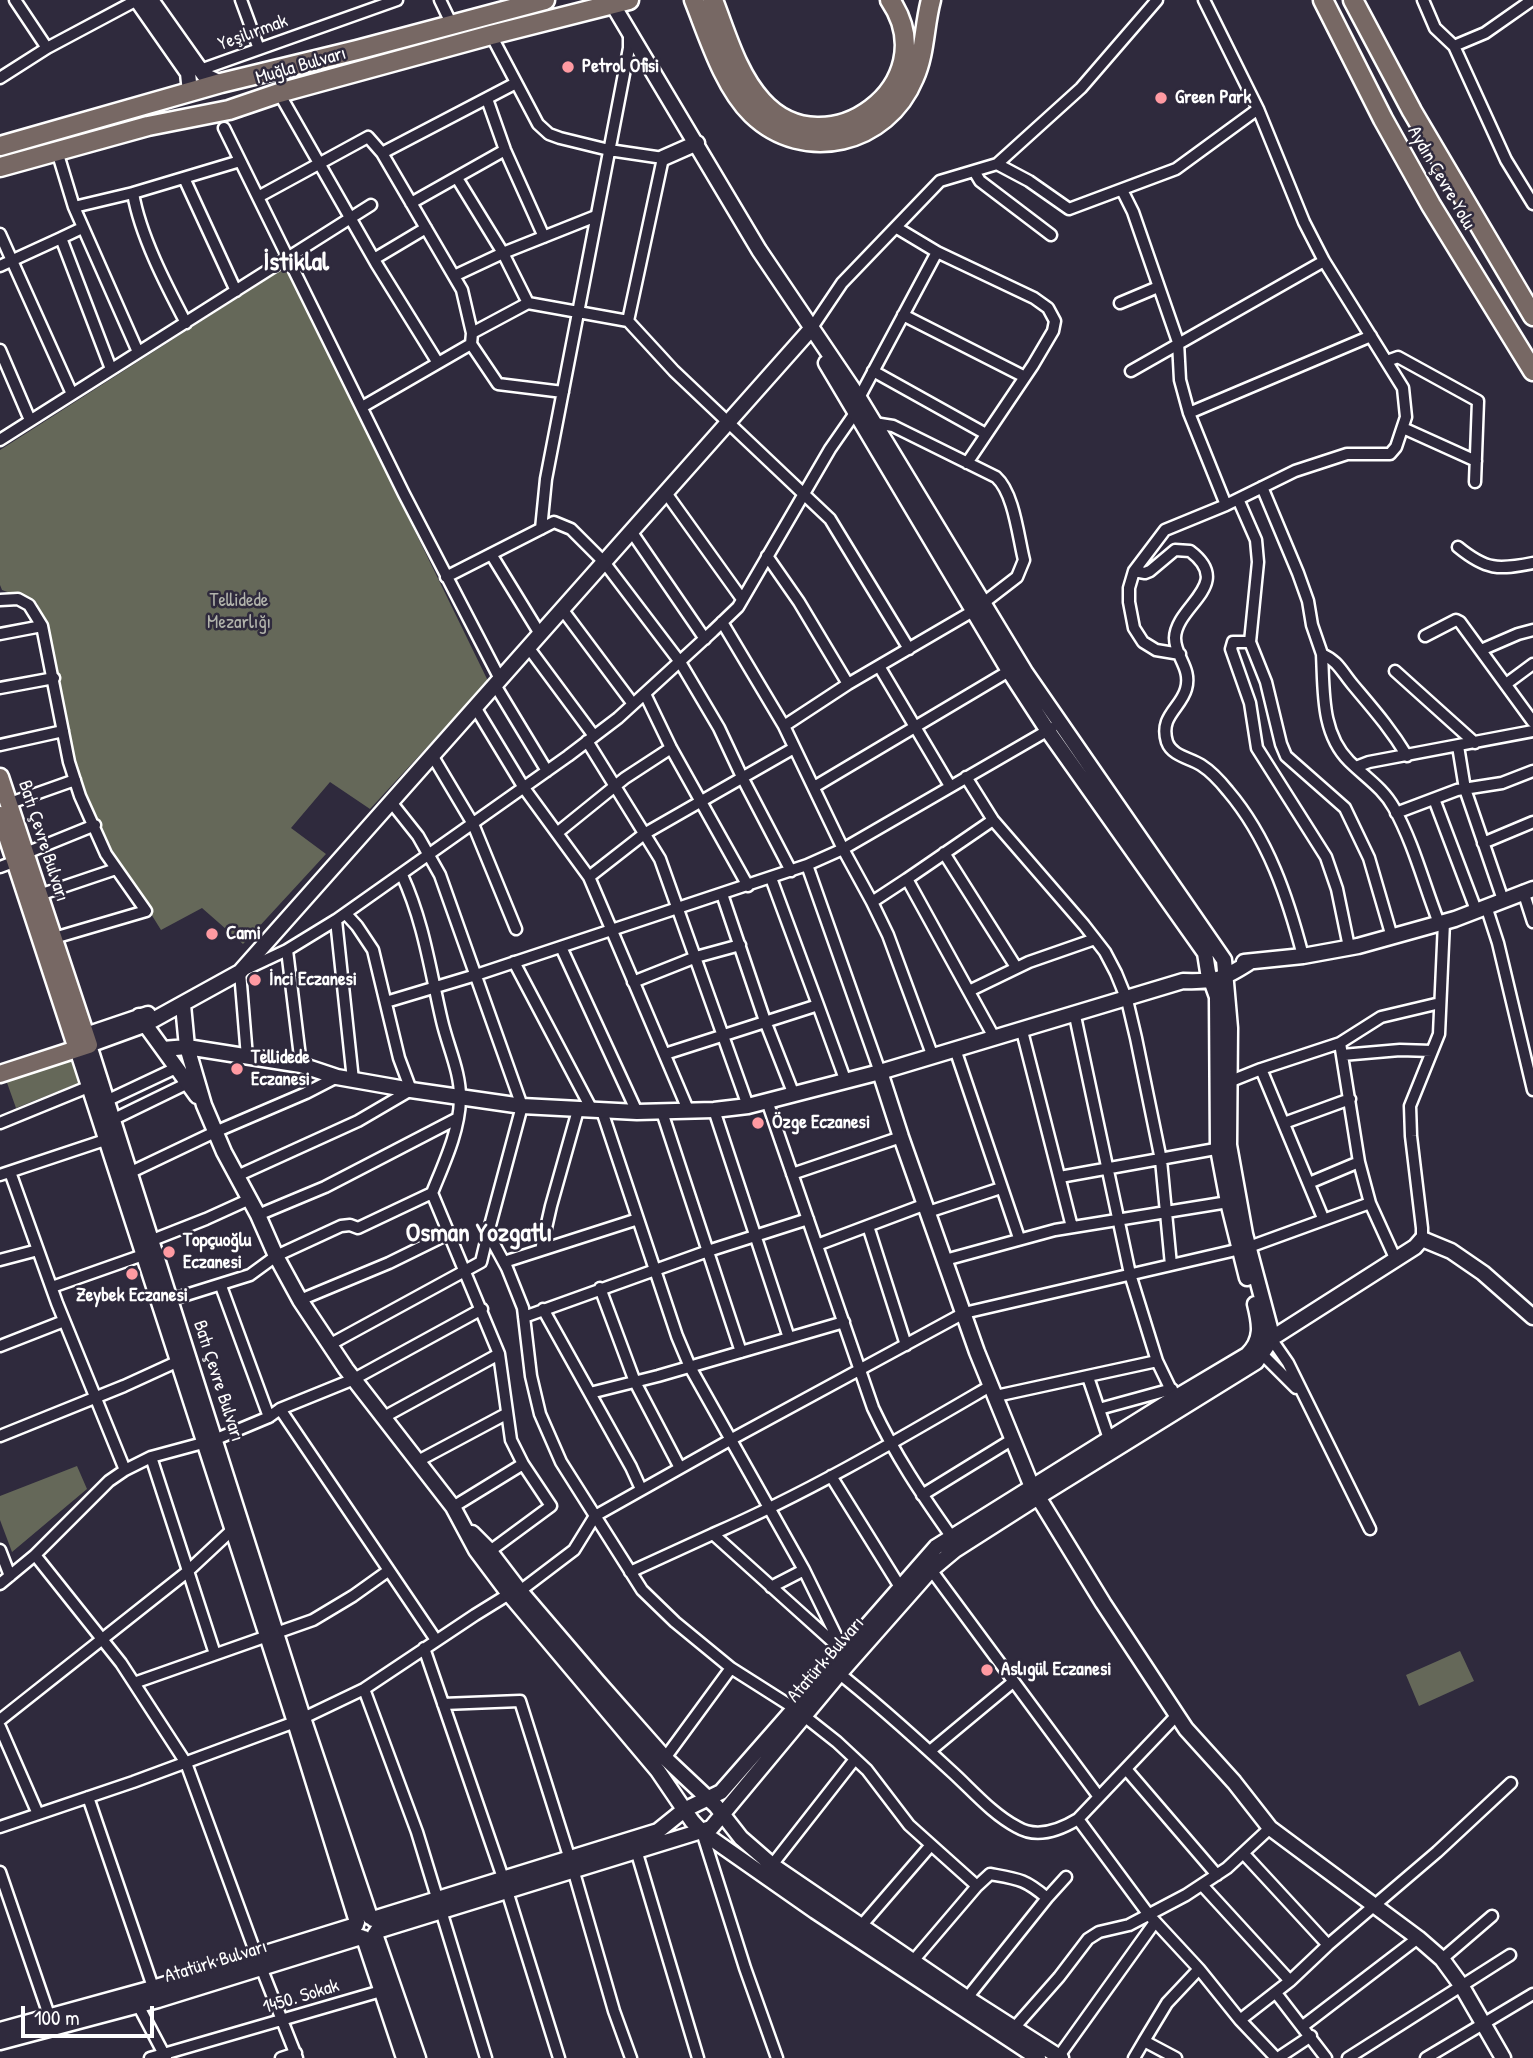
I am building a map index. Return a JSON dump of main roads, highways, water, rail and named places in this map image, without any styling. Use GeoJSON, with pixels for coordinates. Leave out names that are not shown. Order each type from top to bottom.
{"type":"FeatureCollection","features":[{"type":"Feature","properties":{"kind":"highway"},"geometry":{"type":"LineString","coordinates":[[471,20],[512,0]]}},
{"type":"Feature","properties":{"kind":"highway","name":"Muğla Bulvarı"},"geometry":{"type":"LineString","coordinates":[[0,146],[221,83],[545,0]]}},
{"type":"Feature","properties":{"kind":"highway","name":"Muğla Bulvarı"},"geometry":{"type":"LineString","coordinates":[[0,167],[148,126],[229,110],[279,93],[491,35],[640,0]]}},
{"type":"Feature","properties":{"kind":"highway"},"geometry":{"type":"LineString","coordinates":[[694,0],[762,101],[788,121],[822,128],[858,119],[883,102],[897,81],[905,50],[904,30],[898,11],[890,0]]}},
{"type":"Feature","properties":{"kind":"highway"},"geometry":{"type":"LineString","coordinates":[[713,0],[717,34],[737,95],[751,113],[769,127],[790,137],[817,142],[844,140],[870,130],[886,119],[904,99],[915,77],[921,56],[931,0]]}},
{"type":"Feature","properties":{"kind":"highway","name":"Aydın Çevre Yolu"},"geometry":{"type":"LineString","coordinates":[[1323,0],[1430,205],[1533,371]]}},
{"type":"Feature","properties":{"kind":"highway","name":"Aydın Çevre Yolu"},"geometry":{"type":"LineString","coordinates":[[1353,0],[1412,111],[1533,316]]}},
{"type":"Feature","properties":{"kind":"highway"},"geometry":{"type":"LineString","coordinates":[[221,83],[229,110]]}},
{"type":"Feature","properties":{"kind":"highway"},"geometry":{"type":"LineString","coordinates":[[190,92],[197,118]]}},
{"type":"Feature","properties":{"kind":"main road"},"geometry":{"type":"LineString","coordinates":[[137,0],[188,73],[190,92]]}},
{"type":"Feature","properties":{"kind":"main road"},"geometry":{"type":"LineString","coordinates":[[151,0],[204,75],[221,83]]}},
{"type":"Feature","properties":{"kind":"main road"},"geometry":{"type":"LineString","coordinates":[[620,3],[629,32],[759,250],[874,423],[977,606],[1009,671],[1054,727],[1224,960],[1230,1028],[1222,1084]]}},
{"type":"Feature","properties":{"kind":"main road"},"geometry":{"type":"LineString","coordinates":[[663,158],[697,143]]}},
{"type":"Feature","properties":{"kind":"main road"},"geometry":{"type":"LineString","coordinates":[[811,329],[831,374],[855,413],[1054,727],[1187,925],[1208,961],[1208,972],[1217,997],[1228,1202],[1244,1248]]}},
{"type":"Feature","properties":{"kind":"main road"},"geometry":{"type":"LineString","coordinates":[[1,1067],[82,1042],[183,1005],[240,972],[811,329]]}},
{"type":"Feature","properties":{"kind":"main road","name":"Batı Çevre Bulvarı"},"geometry":{"type":"LineString","coordinates":[[0,777],[14,860],[106,1101],[150,1241],[182,1359],[367,1928]]}},
{"type":"Feature","properties":{"kind":"main road","name":"Batı Çevre Bulvarı"},"geometry":{"type":"LineString","coordinates":[[14,860],[39,895],[54,938],[82,1042],[88,1087],[143,1255],[165,1304]]}},
{"type":"Feature","properties":{"kind":"main road"},"geometry":{"type":"LineString","coordinates":[[1184,981],[1208,961],[1250,962],[1349,947],[1441,923],[1530,888]]}},
{"type":"Feature","properties":{"kind":"main road"},"geometry":{"type":"LineString","coordinates":[[163,1049],[187,1047],[301,1065],[353,1080],[522,1106],[690,1112],[748,1106],[846,1082],[956,1052],[1184,981],[1212,982],[1227,977],[1250,962]]}},
{"type":"Feature","properties":{"kind":"main road"},"geometry":{"type":"LineString","coordinates":[[183,1005],[187,1047],[204,1105],[276,1256],[329,1345],[453,1507],[476,1550],[741,1838],[772,1864],[861,1926],[1014,2028],[1038,2055]]}},
{"type":"Feature","properties":{"kind":"main road"},"geometry":{"type":"LineString","coordinates":[[142,1021],[204,1105]]}},
{"type":"Feature","properties":{"kind":"main road"},"geometry":{"type":"LineString","coordinates":[[880,1072],[964,1313],[1035,1492],[1103,1603],[1177,1715],[1270,1828],[1418,1937],[1442,1959],[1461,1985],[1503,2058]]}},
{"type":"Feature","properties":{"kind":"main road"},"geometry":{"type":"LineString","coordinates":[[1223,1147],[1264,1337]]}},
{"type":"Feature","properties":{"kind":"main road","name":"Atatürk Bulvarı"},"geometry":{"type":"LineString","coordinates":[[836,1670],[844,1652],[900,1587],[927,1565],[956,1550],[1172,1394],[1247,1355],[1264,1337],[1277,1335],[1415,1247],[1422,1239],[1451,1251],[1472,1265],[1533,1317]]}},
{"type":"Feature","properties":{"kind":"main road","name":"Atatürk Bulvarı"},"geometry":{"type":"LineString","coordinates":[[0,2042],[52,2023],[259,1963],[571,1863],[658,1831],[684,1810],[721,1793],[799,1712],[951,1536],[1035,1492],[1256,1362],[1263,1355],[1264,1337]]}},
{"type":"Feature","properties":{"kind":"main road","name":"Batı Çevre Bulvarı"},"geometry":{"type":"LineString","coordinates":[[209,1442],[233,1529],[272,1635]]}},
{"type":"Feature","properties":{"kind":"main road"},"geometry":{"type":"LineString","coordinates":[[463,1523],[490,1552],[514,1593],[658,1771],[702,1832],[815,1911],[1038,2055],[1060,2057]]}},
{"type":"Feature","properties":{"kind":"main road","name":"Atatürk Bulvarı"},"geometry":{"type":"LineString","coordinates":[[571,1863],[636,1850],[710,1828],[799,1712]]}},
{"type":"Feature","properties":{"kind":"main road"},"geometry":{"type":"LineString","coordinates":[[367,1928],[381,1991],[404,2058]]}},
{"type":"Feature","properties":{"kind":"main road"},"geometry":{"type":"LineString","coordinates":[[367,1928],[418,2058]]}},
{"type":"Feature","properties":{"kind":"main road","name":"Atatürk Bulvarı"},"geometry":{"type":"LineString","coordinates":[[0,2030],[52,2023],[138,2005],[156,1994]]}},
{"type":"Feature","properties":{"kind":"place","name":"Petrol Ofisi"},"geometry":{"type":"Point","coordinates":[568,67]}},
{"type":"Feature","properties":{"kind":"place","name":"Green Park"},"geometry":{"type":"Point","coordinates":[1161,98]}},
{"type":"Feature","properties":{"kind":"place","name":"Cami"},"geometry":{"type":"Point","coordinates":[212,934]}},
{"type":"Feature","properties":{"kind":"place","name":"İnci Eczanesi"},"geometry":{"type":"Point","coordinates":[255,980]}},
{"type":"Feature","properties":{"kind":"place","name":"Tellidede Eczanesi"},"geometry":{"type":"Point","coordinates":[237,1069]}},
{"type":"Feature","properties":{"kind":"place","name":"Özge Eczanesi"},"geometry":{"type":"Point","coordinates":[758,1123]}},
{"type":"Feature","properties":{"kind":"place","name":"Topçuoğlu Eczanesi"},"geometry":{"type":"Point","coordinates":[169,1252]}},
{"type":"Feature","properties":{"kind":"place","name":"Zeybek Eczanesi"},"geometry":{"type":"Point","coordinates":[132,1274]}},
{"type":"Feature","properties":{"kind":"place","name":"Aslıgül Eczanesi"},"geometry":{"type":"Point","coordinates":[987,1670]}},
{"type":"Feature","properties":{"kind":"district","name":"İstiklal"},"geometry":{"type":"Point","coordinates":[296,263]}},
{"type":"Feature","properties":{"kind":"district","name":"Osman Yozgatlı"},"geometry":{"type":"Point","coordinates":[479,1234]}},
{"type":"Feature","properties":{"kind":"park label","name":"Tellidede Mezarlığı"},"geometry":{"type":"Point","coordinates":[239,612]}}]}
